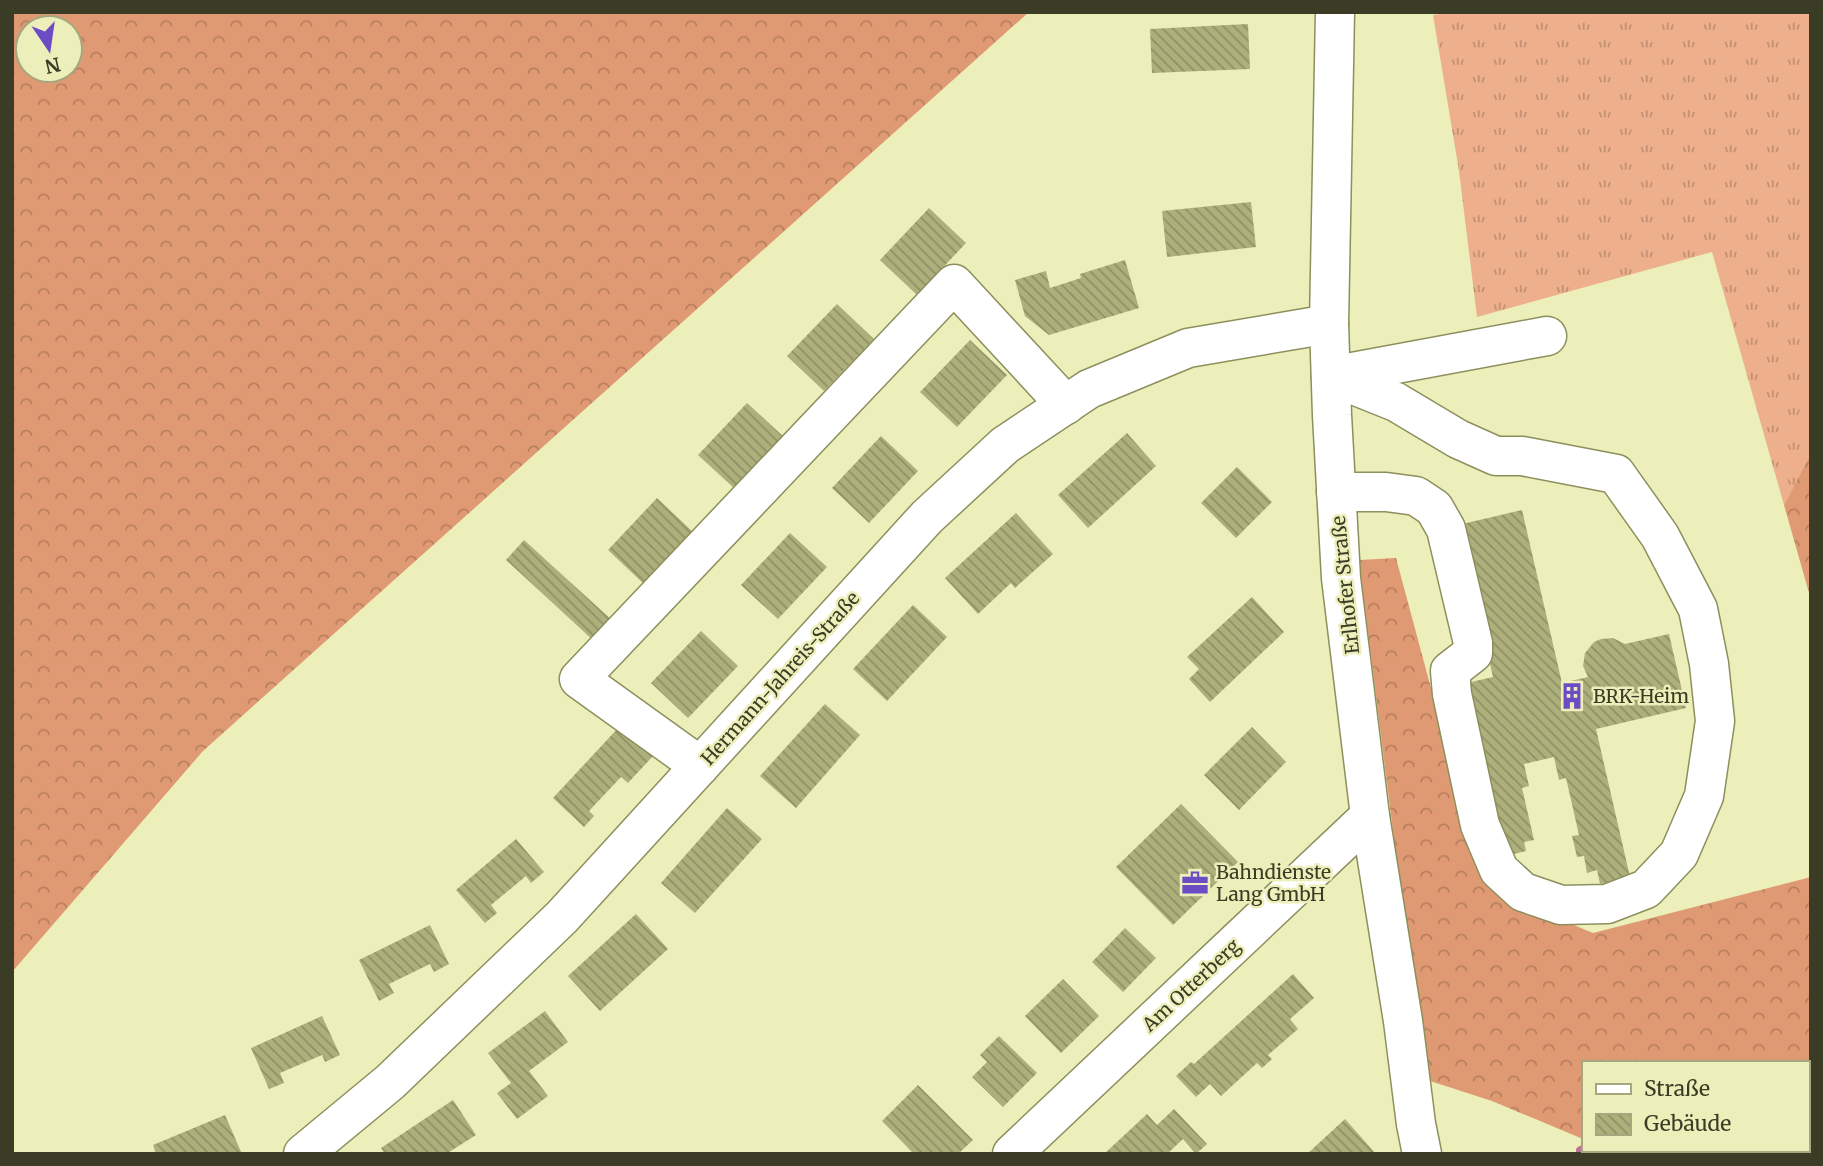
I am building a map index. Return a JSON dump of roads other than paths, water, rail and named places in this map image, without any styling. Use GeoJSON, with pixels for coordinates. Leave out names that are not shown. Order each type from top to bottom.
{"type":"FeatureCollection","features":[{"type":"Feature","properties":{"kind":"street","name":"Erlhofer Straße"},"geometry":{"type":"LineString","coordinates":[[1335,12],[1329,324],[1341,578],[1370,816],[1422,1154]]}},
{"type":"Feature","properties":{"kind":"street"},"geometry":{"type":"LineString","coordinates":[[700,766],[579,679],[954,284],[1066,404]]}},
{"type":"Feature","properties":{"kind":"street","name":"Hermann-Jahreis-Straße"},"geometry":{"type":"LineString","coordinates":[[303,1154],[390,1082],[562,917],[927,517],[1005,445],[1089,389],[1188,348],[1329,324]]}},
{"type":"Feature","properties":{"kind":"street"},"geometry":{"type":"LineString","coordinates":[[1331,376],[1548,336]]}},
{"type":"Feature","properties":{"kind":"street"},"geometry":{"type":"LineString","coordinates":[[1331,376],[1396,402],[1458,439],[1496,456],[1522,456],[1616,474],[1660,536],[1698,609],[1709,664],[1715,721],[1704,796],[1679,854],[1646,889],[1607,904],[1562,905],[1523,892],[1499,870],[1480,825],[1452,694],[1450,671],[1473,653],[1473,643],[1446,529],[1434,508],[1416,495],[1336,492]]}},
{"type":"Feature","properties":{"kind":"street","name":"Am Otterberg"},"geometry":{"type":"LineString","coordinates":[[1012,1154],[1370,816]]}},
{"type":"Feature","properties":{"kind":"waterway"},"geometry":{"type":"LineString","coordinates":[[1582,1150],[1582,1154]]}},
{"type":"Feature","properties":{"kind":"waterway"},"geometry":{"type":"LineString","coordinates":[[1622,1152],[1626,1154]]}},
{"type":"Feature","properties":{"kind":"place","name":"BRK-Heim"},"geometry":{"type":"Point","coordinates":[1572,696]}},
{"type":"Feature","properties":{"kind":"place","name":"Bahndienste Lang GmbH"},"geometry":{"type":"Point","coordinates":[1195,883]}}]}
